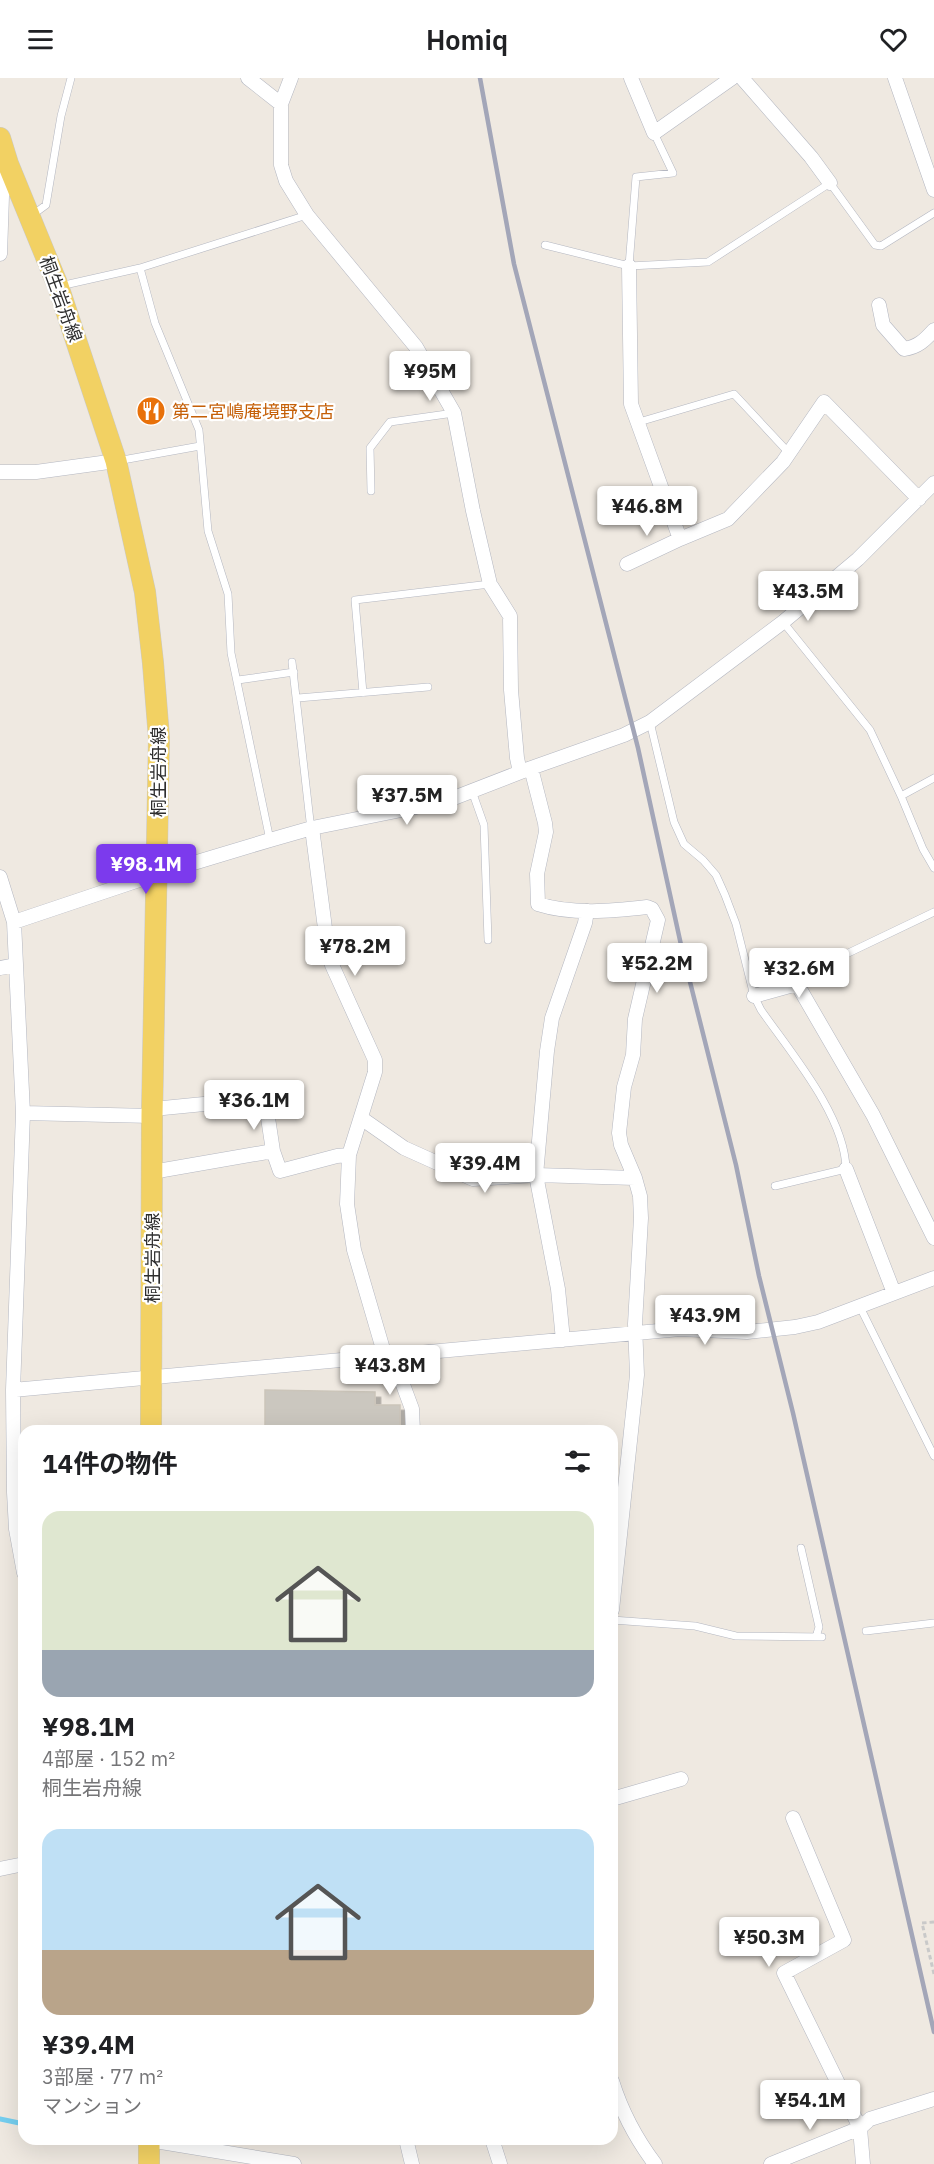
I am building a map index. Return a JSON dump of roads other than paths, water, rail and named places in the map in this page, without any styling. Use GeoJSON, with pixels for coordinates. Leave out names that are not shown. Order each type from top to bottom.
{"type":"FeatureCollection","features":[{"type":"Feature","properties":{"kind":"main road","name":"桐生岩舟線"},"geometry":{"type":"LineString","coordinates":[[0,138],[29,218],[58,286],[116,461],[145,592],[159,738],[152,1112],[151,1425]]}},
{"type":"Feature","properties":{"kind":"main road"},"geometry":{"type":"LineString","coordinates":[[149,2145],[149,2164]]}},
{"type":"Feature","properties":{"kind":"street"},"geometry":{"type":"LineString","coordinates":[[248,78],[281,104]]}},
{"type":"Feature","properties":{"kind":"street"},"geometry":{"type":"LineString","coordinates":[[291,78],[281,104],[281,165],[286,181],[307,215],[417,347],[454,413],[490,584],[510,616],[511,690],[517,758],[526,770],[545,823],[546,832],[537,874],[538,904],[587,911],[648,907],[652,909],[658,920],[635,1019],[633,1055],[624,1087],[619,1133],[621,1145],[640,1196],[641,1218],[634,1333],[637,1375],[618,1554]]}},
{"type":"Feature","properties":{"kind":"street"},"geometry":{"type":"LineString","coordinates":[[631,78],[654,133],[732,78]]}},
{"type":"Feature","properties":{"kind":"street"},"geometry":{"type":"LineString","coordinates":[[742,78],[811,157],[830,183]]}},
{"type":"Feature","properties":{"kind":"street"},"geometry":{"type":"LineString","coordinates":[[895,78],[930,166],[934,190]]}},
{"type":"Feature","properties":{"kind":"street"},"geometry":{"type":"LineString","coordinates":[[0,254],[2,196],[8,164]]}},
{"type":"Feature","properties":{"kind":"street"},"geometry":{"type":"LineString","coordinates":[[629,266],[631,404],[680,538]]}},
{"type":"Feature","properties":{"kind":"street"},"geometry":{"type":"LineString","coordinates":[[879,305],[883,325],[904,349],[921,344],[934,330]]}},
{"type":"Feature","properties":{"kind":"street"},"geometry":{"type":"LineString","coordinates":[[627,564],[680,538],[729,519],[783,462],[824,402],[919,499]]}},
{"type":"Feature","properties":{"kind":"street"},"geometry":{"type":"LineString","coordinates":[[0,472],[36,472],[116,461]]}},
{"type":"Feature","properties":{"kind":"street"},"geometry":{"type":"LineString","coordinates":[[14,922],[157,874],[312,828],[446,801],[624,735],[650,722],[783,622],[858,559],[934,483]]}},
{"type":"Feature","properties":{"kind":"street"},"geometry":{"type":"LineString","coordinates":[[312,828],[332,965],[375,1060],[375,1072],[349,1155],[347,1204],[354,1250],[389,1355],[412,1409],[413,1425]]}},
{"type":"Feature","properties":{"kind":"street"},"geometry":{"type":"LineString","coordinates":[[0,877],[14,922],[23,1113],[7,1493],[18,1540]]}},
{"type":"Feature","properties":{"kind":"street"},"geometry":{"type":"LineString","coordinates":[[562,1340],[558,1289],[536,1175],[552,1018],[585,923],[587,911]]}},
{"type":"Feature","properties":{"kind":"street"},"geometry":{"type":"LineString","coordinates":[[0,968],[16,965]]}},
{"type":"Feature","properties":{"kind":"street"},"geometry":{"type":"LineString","coordinates":[[754,996],[797,984],[831,967]]}},
{"type":"Feature","properties":{"kind":"street"},"geometry":{"type":"LineString","coordinates":[[797,984],[873,1115],[934,1238]]}},
{"type":"Feature","properties":{"kind":"street"},"geometry":{"type":"LineString","coordinates":[[23,1113],[152,1112],[265,1098],[273,1151],[280,1171],[349,1155]]}},
{"type":"Feature","properties":{"kind":"street"},"geometry":{"type":"LineString","coordinates":[[361,1118],[404,1148],[473,1179],[536,1175],[635,1178]]}},
{"type":"Feature","properties":{"kind":"street"},"geometry":{"type":"LineString","coordinates":[[152,1172],[273,1151]]}},
{"type":"Feature","properties":{"kind":"street"},"geometry":{"type":"LineString","coordinates":[[846,1169],[894,1293]]}},
{"type":"Feature","properties":{"kind":"street"},"geometry":{"type":"LineString","coordinates":[[13,1390],[389,1355],[452,1352],[634,1333],[695,1329],[759,1332],[818,1322],[934,1278]]}},
{"type":"Feature","properties":{"kind":"street"},"geometry":{"type":"LineString","coordinates":[[618,1797],[681,1779]]}},
{"type":"Feature","properties":{"kind":"street"},"geometry":{"type":"LineString","coordinates":[[793,1818],[843,1940],[784,1973],[860,2128],[862,2164]]}},
{"type":"Feature","properties":{"kind":"street"},"geometry":{"type":"LineString","coordinates":[[0,1869],[18,1865]]}},
{"type":"Feature","properties":{"kind":"street"},"geometry":{"type":"LineString","coordinates":[[771,2164],[860,2128],[870,2119],[934,2099]]}},
{"type":"Feature","properties":{"kind":"street"},"geometry":{"type":"LineString","coordinates":[[618,2100],[655,2164]]}},
{"type":"Feature","properties":{"kind":"street"},"geometry":{"type":"LineString","coordinates":[[184,2145],[294,2164]]}},
{"type":"Feature","properties":{"kind":"street"},"geometry":{"type":"LineString","coordinates":[[407,2145],[412,2164]]}},
{"type":"Feature","properties":{"kind":"street"},"geometry":{"type":"LineString","coordinates":[[494,2145],[500,2164]]}},
{"type":"Feature","properties":{"kind":"lane"},"geometry":{"type":"LineString","coordinates":[[29,218],[45,204],[61,116],[71,78]]}},
{"type":"Feature","properties":{"kind":"lane"},"geometry":{"type":"LineString","coordinates":[[629,266],[636,177],[674,173],[654,133]]}},
{"type":"Feature","properties":{"kind":"lane"},"geometry":{"type":"LineString","coordinates":[[545,244],[629,266],[708,262],[830,183],[875,245],[881,246],[934,213]]}},
{"type":"Feature","properties":{"kind":"lane"},"geometry":{"type":"LineString","coordinates":[[58,286],[140,268],[307,215]]}},
{"type":"Feature","properties":{"kind":"lane"},"geometry":{"type":"LineString","coordinates":[[140,268],[159,334],[199,430],[208,531],[228,594],[231,653],[270,840]]}},
{"type":"Feature","properties":{"kind":"lane"},"geometry":{"type":"LineString","coordinates":[[639,422],[734,394],[789,453]]}},
{"type":"Feature","properties":{"kind":"lane"},"geometry":{"type":"LineString","coordinates":[[371,491],[370,448],[390,422],[454,413]]}},
{"type":"Feature","properties":{"kind":"lane"},"geometry":{"type":"LineString","coordinates":[[116,461],[200,446]]}},
{"type":"Feature","properties":{"kind":"lane"},"geometry":{"type":"LineString","coordinates":[[363,693],[355,600],[490,584]]}},
{"type":"Feature","properties":{"kind":"lane"},"geometry":{"type":"LineString","coordinates":[[783,622],[870,730],[923,849],[934,868]]}},
{"type":"Feature","properties":{"kind":"lane"},"geometry":{"type":"LineString","coordinates":[[292,662],[312,828]]}},
{"type":"Feature","properties":{"kind":"lane"},"geometry":{"type":"LineString","coordinates":[[238,680],[294,672]]}},
{"type":"Feature","properties":{"kind":"lane"},"geometry":{"type":"LineString","coordinates":[[298,698],[428,687]]}},
{"type":"Feature","properties":{"kind":"lane"},"geometry":{"type":"LineString","coordinates":[[650,722],[674,822],[684,844],[716,875],[736,924],[754,996],[828,1110],[846,1157],[846,1169],[775,1186]]}},
{"type":"Feature","properties":{"kind":"lane"},"geometry":{"type":"LineString","coordinates":[[901,796],[934,778]]}},
{"type":"Feature","properties":{"kind":"lane"},"geometry":{"type":"LineString","coordinates":[[472,791],[484,825],[488,940]]}},
{"type":"Feature","properties":{"kind":"lane"},"geometry":{"type":"LineString","coordinates":[[831,967],[840,957],[934,912]]}},
{"type":"Feature","properties":{"kind":"lane"},"geometry":{"type":"LineString","coordinates":[[860,1307],[934,1456]]}},
{"type":"Feature","properties":{"kind":"lane"},"geometry":{"type":"LineString","coordinates":[[618,1620],[696,1626],[736,1636],[819,1637],[819,1627],[801,1548]]}},
{"type":"Feature","properties":{"kind":"lane"},"geometry":{"type":"LineString","coordinates":[[866,1631],[934,1623]]}},
{"type":"Feature","properties":{"kind":"waterway"},"geometry":{"type":"LineString","coordinates":[[0,2119],[18,2123]]}},
{"type":"Feature","properties":{"kind":"railway"},"geometry":{"type":"LineString","coordinates":[[480,78],[514,264],[638,748],[683,954],[736,1165],[759,1276],[793,1413],[934,2032]]}},
{"type":"Feature","properties":{"kind":"place","name":"第二宮嶋庵境野支店"},"geometry":{"type":"Point","coordinates":[151,411]}}]}
